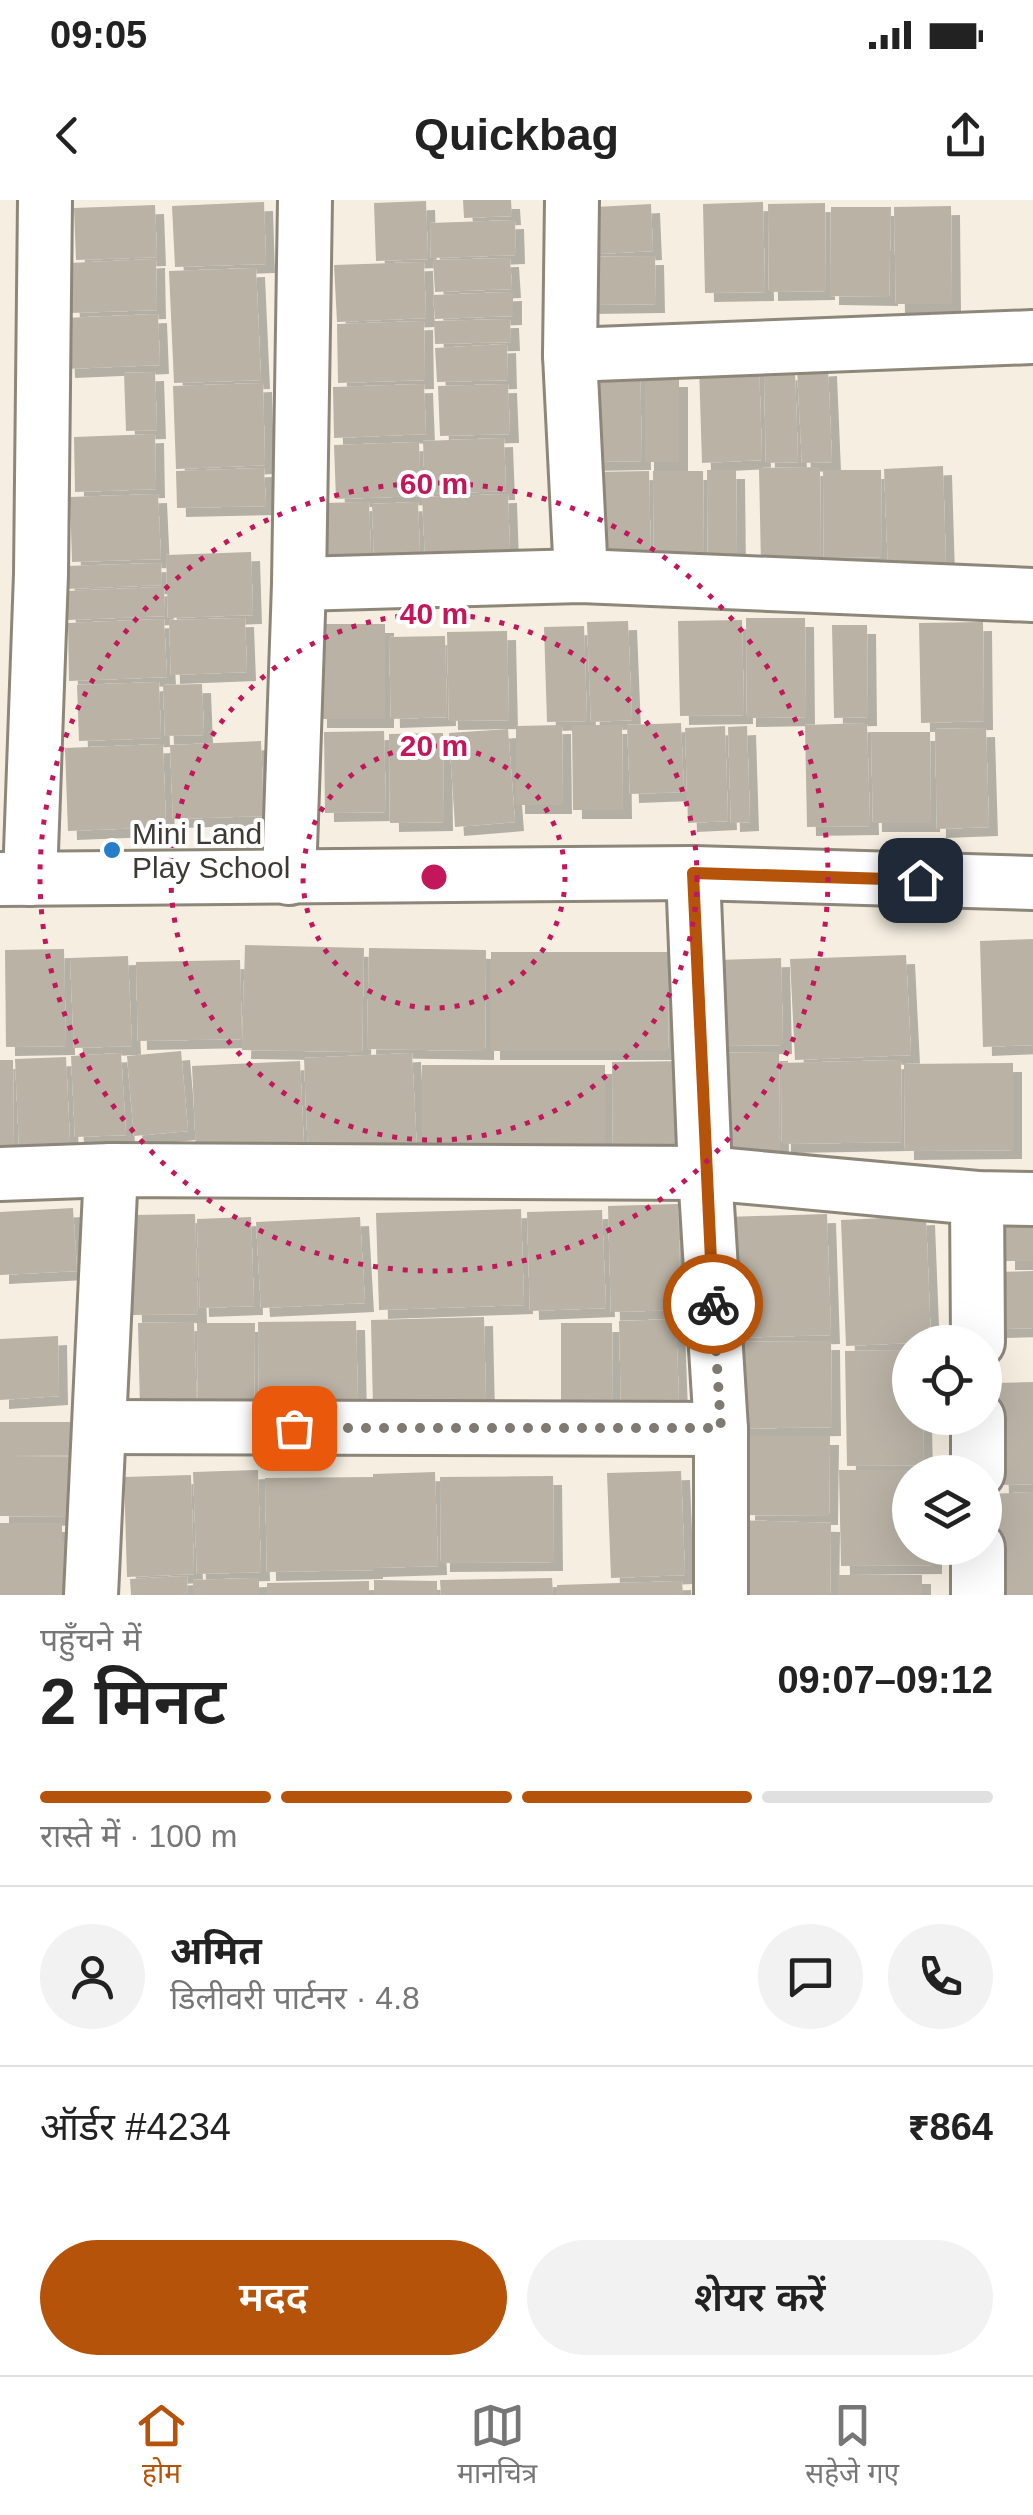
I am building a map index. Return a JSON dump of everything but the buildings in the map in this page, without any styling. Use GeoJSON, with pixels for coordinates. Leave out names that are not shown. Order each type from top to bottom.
{"type":"FeatureCollection","features":[{"type":"Feature","properties":{"kind":"street"},"geometry":{"type":"LineString","coordinates":[[46,200],[20,574],[15,879],[693,873],[1033,883]]}},
{"type":"Feature","properties":{"kind":"street"},"geometry":{"type":"LineString","coordinates":[[289,878],[305,200]]}},
{"type":"Feature","properties":{"kind":"street"},"geometry":{"type":"LineString","coordinates":[[572,200],[570,355],[581,576]]}},
{"type":"Feature","properties":{"kind":"street"},"geometry":{"type":"LineString","coordinates":[[570,355],[1033,337]]}},
{"type":"Feature","properties":{"kind":"street"},"geometry":{"type":"LineString","coordinates":[[298,584],[581,576],[1033,595]]}},
{"type":"Feature","properties":{"kind":"street"},"geometry":{"type":"LineString","coordinates":[[693,873],[705,1173],[721,1428],[720,1595]]}},
{"type":"Feature","properties":{"kind":"street"},"geometry":{"type":"LineString","coordinates":[[92,1595],[111,1170]]}},
{"type":"Feature","properties":{"kind":"street"},"geometry":{"type":"LineString","coordinates":[[0,1174],[111,1170],[705,1173],[978,1198],[1033,1199]]}},
{"type":"Feature","properties":{"kind":"street"},"geometry":{"type":"LineString","coordinates":[[978,1198],[978,1325]]}},
{"type":"Feature","properties":{"kind":"street"},"geometry":{"type":"LineString","coordinates":[[100,1427],[721,1428]]}},
{"type":"Feature","properties":{"kind":"street"},"geometry":{"type":"LineString","coordinates":[[978,1565],[978,1595]]}},
{"type":"Feature","properties":{"kind":"way so far"},"geometry":{"type":"LineString","coordinates":[[294,1428],[721,1428],[713,1304]]}},
{"type":"Feature","properties":{"kind":"place","name":"Mini Land Play School"},"geometry":{"type":"Point","coordinates":[112,850]}},
{"type":"Feature","properties":{"kind":"route"},"geometry":{"type":"LineString","coordinates":[[713,1304],[693,873],[920,880]]}}]}
